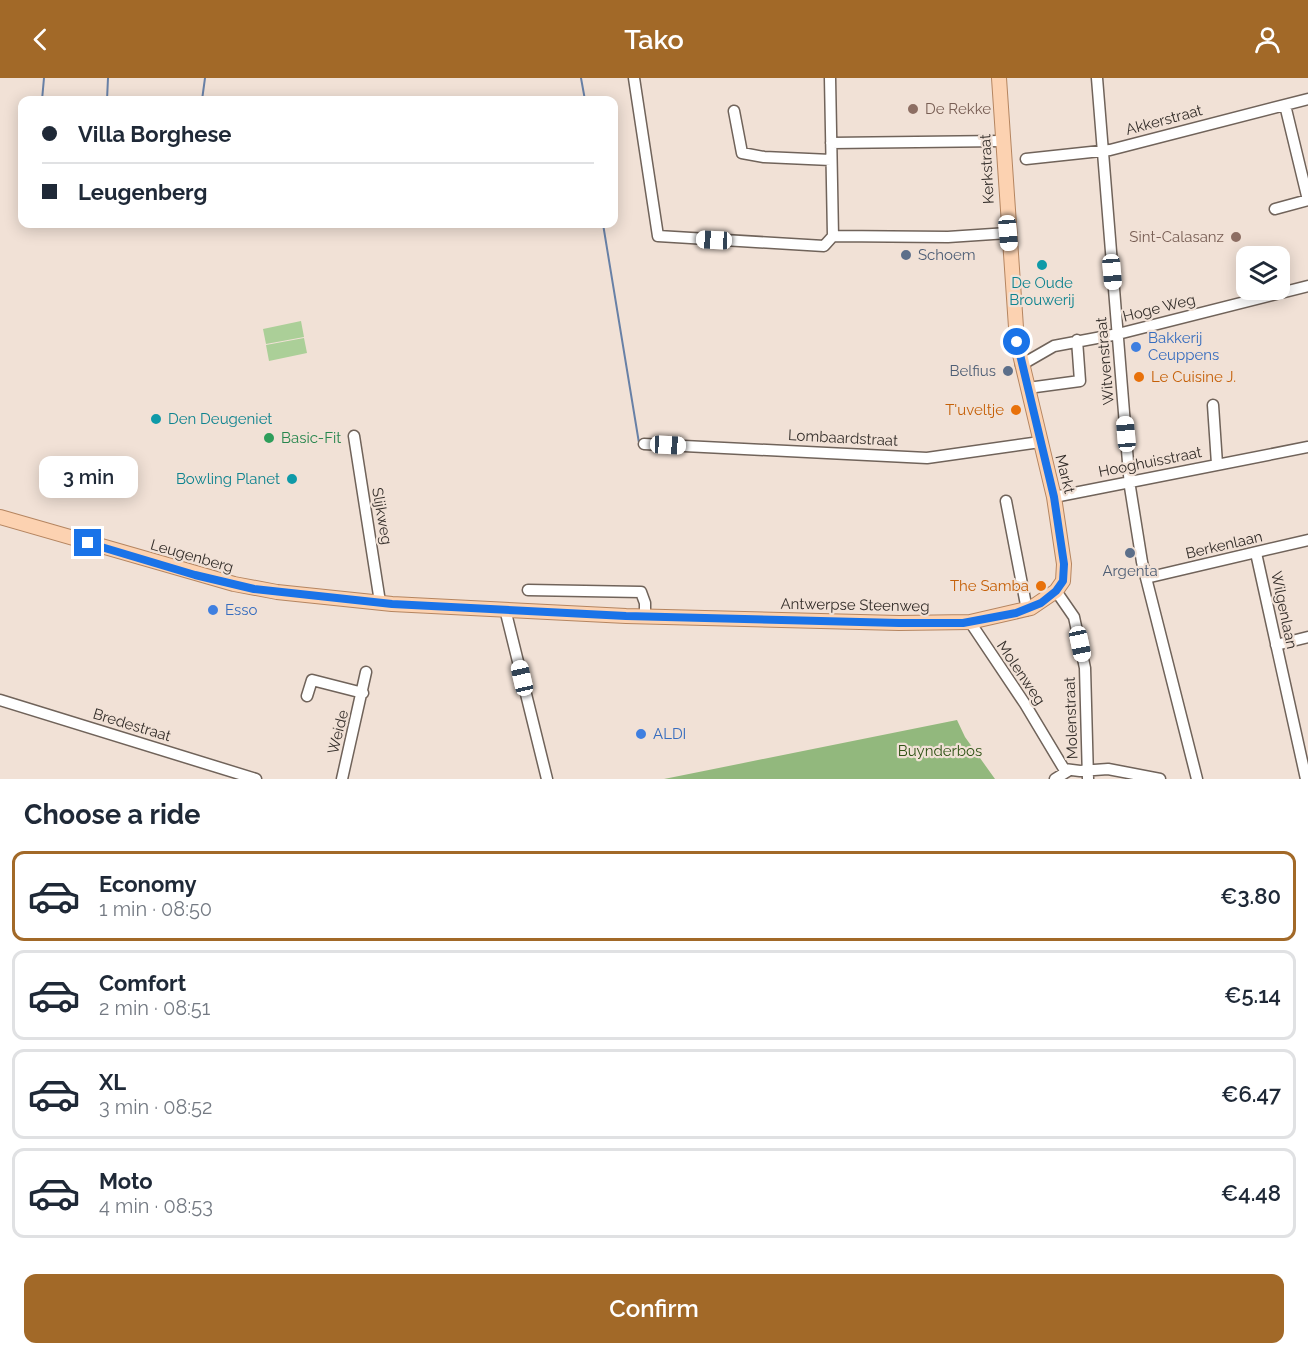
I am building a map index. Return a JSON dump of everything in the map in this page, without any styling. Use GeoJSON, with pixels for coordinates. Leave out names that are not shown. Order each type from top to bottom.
{"type":"FeatureCollection","features":[{"type":"Feature","properties":{"kind":"main road","name":"Kerkstraat"},"geometry":{"type":"LineString","coordinates":[[999,78],[1008,233],[1021,365]]}},
{"type":"Feature","properties":{"kind":"main road","name":"Markt"},"geometry":{"type":"LineString","coordinates":[[1021,365],[1054,497],[1064,564],[1063,581],[1056,591]]}},
{"type":"Feature","properties":{"kind":"main road","name":"Leugenberg"},"geometry":{"type":"LineString","coordinates":[[0,517],[234,584],[318,597],[505,609]]}},
{"type":"Feature","properties":{"kind":"main road","name":"Antwerpse Steenweg"},"geometry":{"type":"LineString","coordinates":[[505,609],[645,616],[899,623],[970,622],[1027,610],[1056,591]]}},
{"type":"Feature","properties":{"kind":"street"},"geometry":{"type":"LineString","coordinates":[[633,78],[658,236],[824,246],[833,237],[948,237],[1008,233]]}},
{"type":"Feature","properties":{"kind":"street"},"geometry":{"type":"LineString","coordinates":[[830,78],[833,237]]}},
{"type":"Feature","properties":{"kind":"street","name":"Witvenstraat"},"geometry":{"type":"LineString","coordinates":[[1097,78],[1130,481],[1146,578],[1197,779]]}},
{"type":"Feature","properties":{"kind":"street","name":"Akkerstraat"},"geometry":{"type":"LineString","coordinates":[[1026,159],[1103,151],[1308,99]]}},
{"type":"Feature","properties":{"kind":"street"},"geometry":{"type":"LineString","coordinates":[[1275,209],[1308,200],[1284,105]]}},
{"type":"Feature","properties":{"kind":"street"},"geometry":{"type":"LineString","coordinates":[[734,111],[742,153],[764,157],[831,160]]}},
{"type":"Feature","properties":{"kind":"street"},"geometry":{"type":"LineString","coordinates":[[831,143],[1002,141]]}},
{"type":"Feature","properties":{"kind":"street","name":"Hoge Weg"},"geometry":{"type":"LineString","coordinates":[[1021,365],[1054,345],[1118,334],[1308,286]]}},
{"type":"Feature","properties":{"kind":"street"},"geometry":{"type":"LineString","coordinates":[[1028,388],[1080,381],[1077,340]]}},
{"type":"Feature","properties":{"kind":"street","name":"Hooghuisstraat"},"geometry":{"type":"LineString","coordinates":[[1213,405],[1217,464]]}},
{"type":"Feature","properties":{"kind":"street","name":"Slijkweg"},"geometry":{"type":"LineString","coordinates":[[354,436],[380,602]]}},
{"type":"Feature","properties":{"kind":"street","name":"Lombaardstraat"},"geometry":{"type":"LineString","coordinates":[[644,444],[927,458],[1040,442]]}},
{"type":"Feature","properties":{"kind":"street","name":"Hooghuisstraat"},"geometry":{"type":"LineString","coordinates":[[1054,497],[1308,447]]}},
{"type":"Feature","properties":{"kind":"street"},"geometry":{"type":"LineString","coordinates":[[1006,501],[1027,610]]}},
{"type":"Feature","properties":{"kind":"street","name":"Berkenlaan"},"geometry":{"type":"LineString","coordinates":[[1146,578],[1308,540]]}},
{"type":"Feature","properties":{"kind":"street","name":"Wilgenlaan"},"geometry":{"type":"LineString","coordinates":[[1256,553],[1306,779]]}},
{"type":"Feature","properties":{"kind":"street"},"geometry":{"type":"LineString","coordinates":[[528,590],[641,592],[645,603],[645,616]]}},
{"type":"Feature","properties":{"kind":"street","name":"Molenstraat"},"geometry":{"type":"LineString","coordinates":[[1056,591],[1074,617],[1084,668],[1088,775]]}},
{"type":"Feature","properties":{"kind":"street"},"geometry":{"type":"LineString","coordinates":[[505,609],[547,779]]}},
{"type":"Feature","properties":{"kind":"street","name":"Molenweg"},"geometry":{"type":"LineString","coordinates":[[970,622],[1068,771]]}},
{"type":"Feature","properties":{"kind":"street"},"geometry":{"type":"LineString","coordinates":[[1276,645],[1308,637]]}},
{"type":"Feature","properties":{"kind":"street","name":"Weide"},"geometry":{"type":"LineString","coordinates":[[342,779],[366,672]]}},
{"type":"Feature","properties":{"kind":"street","name":"Weide"},"geometry":{"type":"LineString","coordinates":[[307,696],[312,680],[363,693]]}},
{"type":"Feature","properties":{"kind":"street","name":"Bredestraat"},"geometry":{"type":"LineString","coordinates":[[0,700],[256,779]]}},
{"type":"Feature","properties":{"kind":"street"},"geometry":{"type":"LineString","coordinates":[[1055,779],[1068,771],[1088,775],[1108,769],[1160,779]]}},
{"type":"Feature","properties":{"kind":"green space"},"geometry":{"type":"Polygon","coordinates":[[[301,321],[304,337],[266,344],[263,329],[301,321]]]}},
{"type":"Feature","properties":{"kind":"green space"},"geometry":{"type":"Polygon","coordinates":[[[304,338],[307,353],[269,361],[266,345],[304,338]]]}},
{"type":"Feature","properties":{"kind":"green space","name":"Buynderbos"},"geometry":{"type":"Polygon","coordinates":[[[957,720],[965,737],[995,779],[664,779],[957,720]]]}},
{"type":"Feature","properties":{"kind":"waterway"},"geometry":{"type":"LineString","coordinates":[[42,96],[44,78]]}},
{"type":"Feature","properties":{"kind":"waterway"},"geometry":{"type":"LineString","coordinates":[[107,96],[108,78]]}},
{"type":"Feature","properties":{"kind":"waterway"},"geometry":{"type":"LineString","coordinates":[[203,96],[205,78]]}},
{"type":"Feature","properties":{"kind":"waterway","name":"De Rekke"},"geometry":{"type":"LineString","coordinates":[[581,78],[584,96]]}},
{"type":"Feature","properties":{"kind":"waterway","name":"De Rekke"},"geometry":{"type":"LineString","coordinates":[[604,228],[639,443]]}},
{"type":"Feature","properties":{"kind":"place","name":"De Rekke"},"geometry":{"type":"Point","coordinates":[913,109]}},
{"type":"Feature","properties":{"kind":"place","name":"Sint-Calasanz"},"geometry":{"type":"Point","coordinates":[1236,237]}},
{"type":"Feature","properties":{"kind":"place","name":"Schoem"},"geometry":{"type":"Point","coordinates":[906,255]}},
{"type":"Feature","properties":{"kind":"place","name":"De Oude Brouwerij"},"geometry":{"type":"Point","coordinates":[1042,265]}},
{"type":"Feature","properties":{"kind":"place","name":"Bakkerij Ceuppens"},"geometry":{"type":"Point","coordinates":[1136,347]}},
{"type":"Feature","properties":{"kind":"place","name":"Belfius"},"geometry":{"type":"Point","coordinates":[1008,371]}},
{"type":"Feature","properties":{"kind":"place","name":"Le Cuisine J."},"geometry":{"type":"Point","coordinates":[1139,377]}},
{"type":"Feature","properties":{"kind":"place","name":"T'uveltje"},"geometry":{"type":"Point","coordinates":[1016,410]}},
{"type":"Feature","properties":{"kind":"place","name":"Den Deugeniet"},"geometry":{"type":"Point","coordinates":[156,419]}},
{"type":"Feature","properties":{"kind":"place","name":"Basic-Fit"},"geometry":{"type":"Point","coordinates":[269,438]}},
{"type":"Feature","properties":{"kind":"place","name":"Bowling Planet"},"geometry":{"type":"Point","coordinates":[292,479]}},
{"type":"Feature","properties":{"kind":"place","name":"Argenta"},"geometry":{"type":"Point","coordinates":[1130,553]}},
{"type":"Feature","properties":{"kind":"place","name":"The Samba"},"geometry":{"type":"Point","coordinates":[1041,586]}},
{"type":"Feature","properties":{"kind":"place","name":"Esso"},"geometry":{"type":"Point","coordinates":[213,610]}},
{"type":"Feature","properties":{"kind":"place","name":"ALDI"},"geometry":{"type":"Point","coordinates":[641,734]}},
{"type":"Feature","properties":{"kind":"route"},"geometry":{"type":"LineString","coordinates":[[88,543],[195,575],[254,589],[392,604],[626,616],[899,623],[963,623],[1016,613],[1041,603],[1056,591],[1063,581],[1064,564],[1064,551],[1054,497],[1017,342]]}}]}
